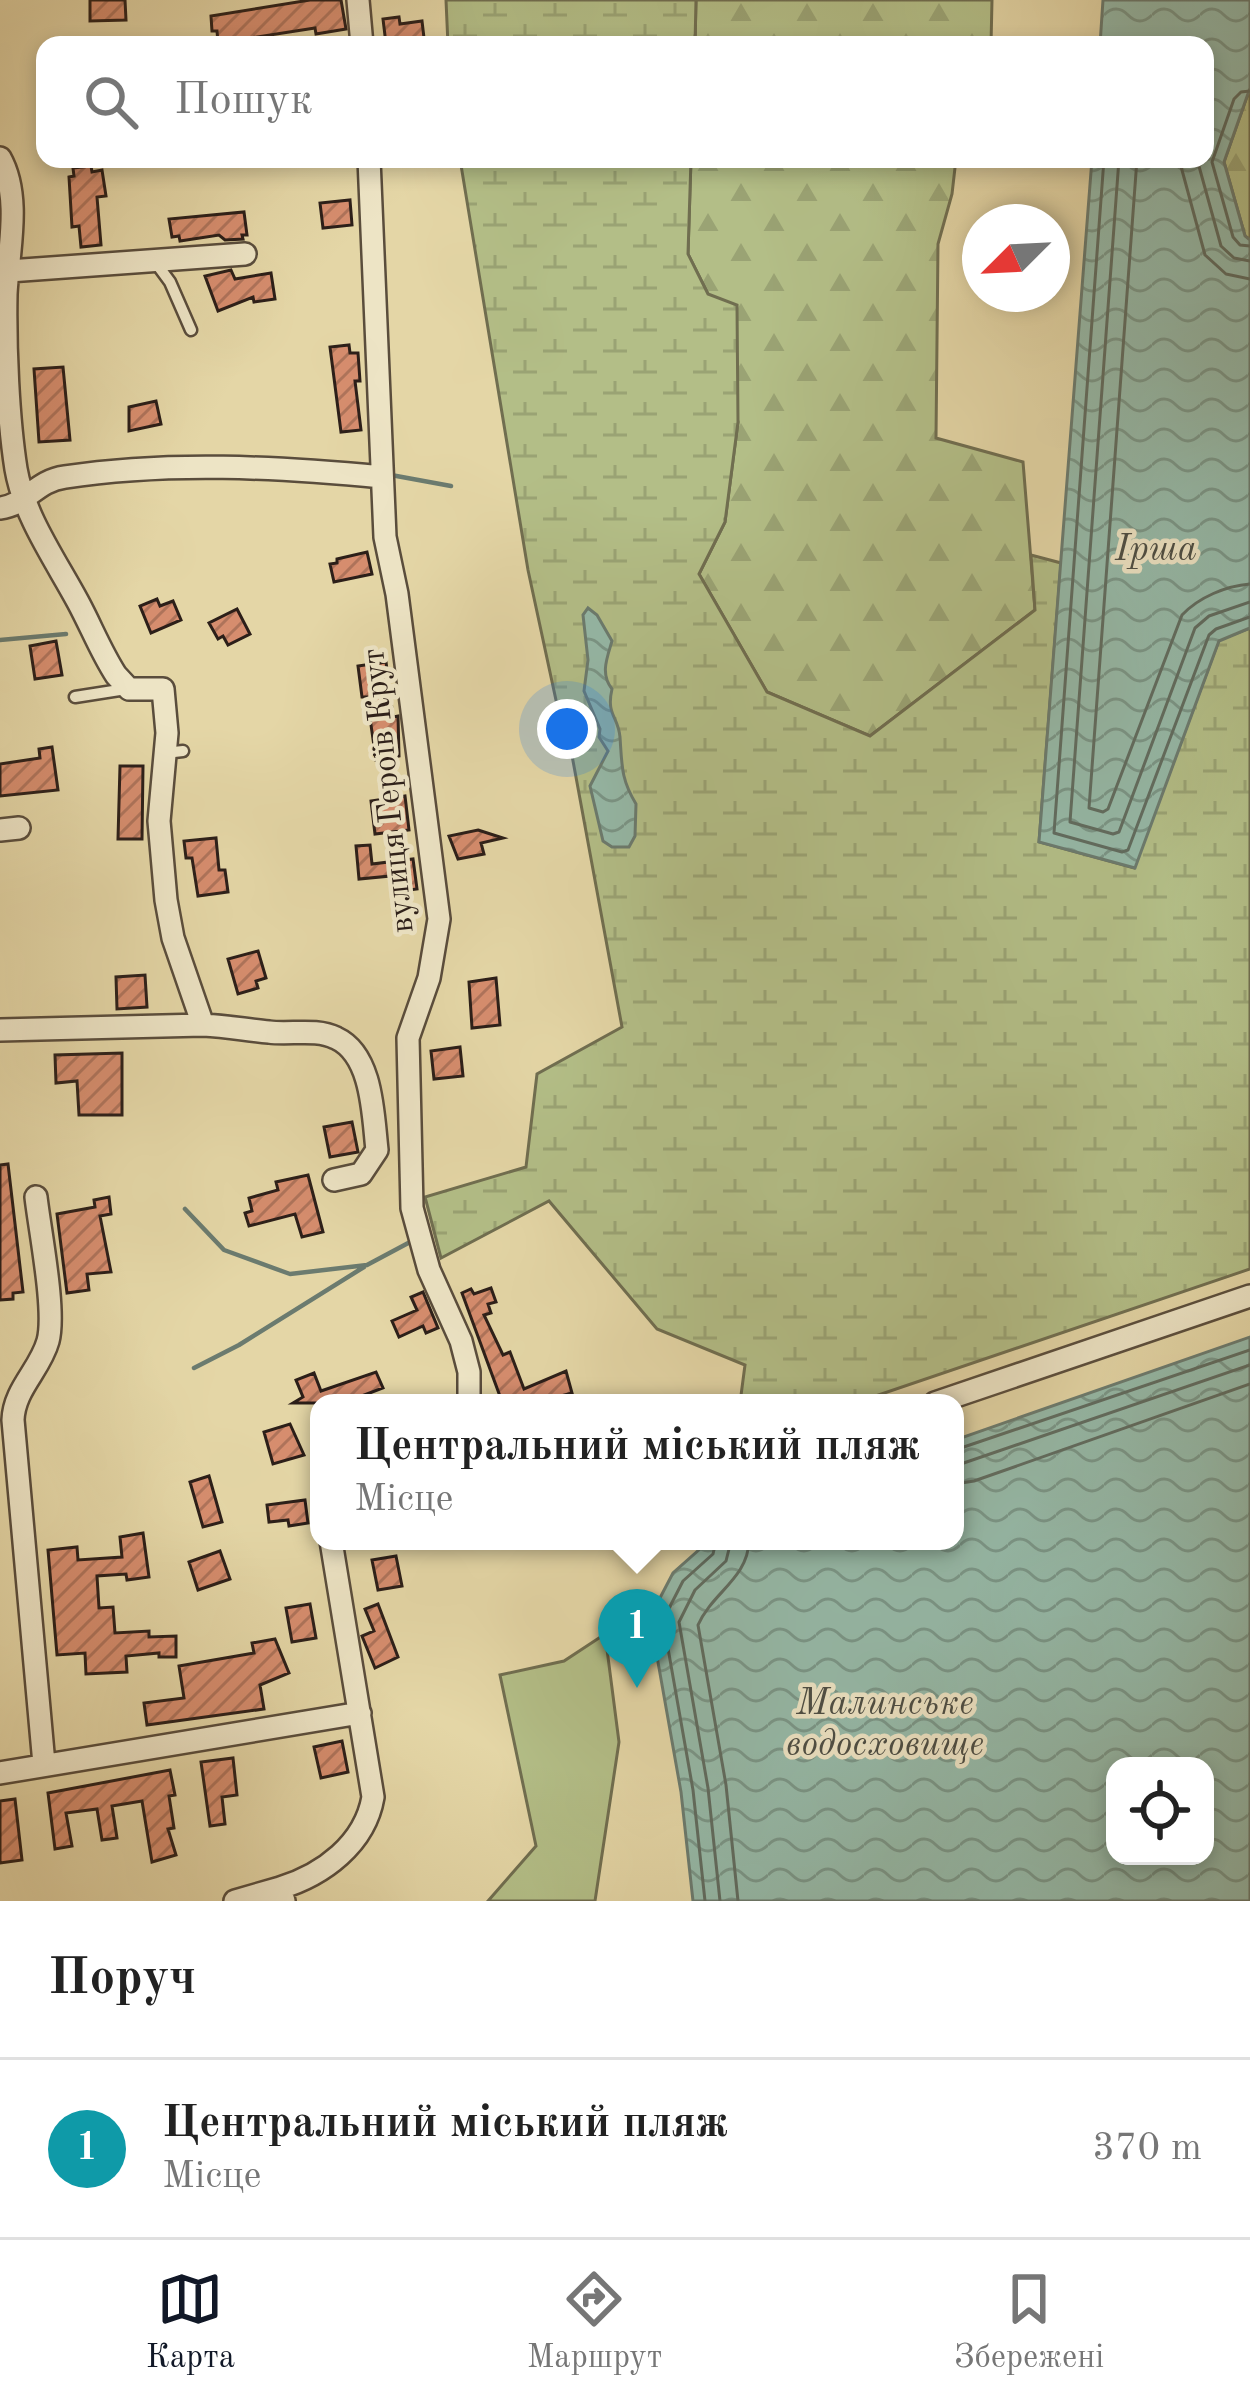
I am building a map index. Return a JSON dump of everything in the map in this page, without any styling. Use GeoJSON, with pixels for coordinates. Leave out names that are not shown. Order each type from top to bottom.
{"type":"FeatureCollection","features":[{"type":"Feature","properties":{"kind":"street"},"geometry":{"type":"LineString","coordinates":[[358,0],[361,36]]}},
{"type":"Feature","properties":{"kind":"street"},"geometry":{"type":"LineString","coordinates":[[0,158],[7,177],[6,299],[15,456],[25,497],[105,658],[129,688],[163,689],[174,752],[160,821],[166,900],[173,938],[203,1024]]}},
{"type":"Feature","properties":{"kind":"street","name":"вулиця Героїв Крут"},"geometry":{"type":"LineString","coordinates":[[369,168],[385,537],[397,594],[439,919],[429,978],[408,1038],[412,1208],[421,1248],[466,1359],[468,1394]]}},
{"type":"Feature","properties":{"kind":"street"},"geometry":{"type":"LineString","coordinates":[[9,271],[245,254]]}},
{"type":"Feature","properties":{"kind":"street"},"geometry":{"type":"LineString","coordinates":[[0,508],[15,506],[41,483],[80,475],[260,466],[382,477]]}},
{"type":"Feature","properties":{"kind":"street"},"geometry":{"type":"LineString","coordinates":[[0,1030],[203,1024],[335,1037],[353,1051],[371,1095],[377,1150],[361,1174],[334,1180]]}},
{"type":"Feature","properties":{"kind":"street"},"geometry":{"type":"LineString","coordinates":[[36,1197],[51,1329],[44,1353],[7,1398],[44,1764]]}},
{"type":"Feature","properties":{"kind":"street"},"geometry":{"type":"LineString","coordinates":[[961,1394],[1250,1296]]}},
{"type":"Feature","properties":{"kind":"street"},"geometry":{"type":"LineString","coordinates":[[235,1901],[282,1895],[331,1863],[367,1818],[374,1787],[332,1550]]}},
{"type":"Feature","properties":{"kind":"street"},"geometry":{"type":"LineString","coordinates":[[0,1773],[360,1713]]}},
{"type":"Feature","properties":{"kind":"lane"},"geometry":{"type":"LineString","coordinates":[[156,263],[170,282],[191,330]]}},
{"type":"Feature","properties":{"kind":"lane"},"geometry":{"type":"LineString","coordinates":[[75,697],[129,688]]}},
{"type":"Feature","properties":{"kind":"green space"},"geometry":{"type":"Polygon","coordinates":[[[446,0],[696,0],[695,36],[448,36],[446,0]]]}},
{"type":"Feature","properties":{"kind":"green space"},"geometry":{"type":"Polygon","coordinates":[[[696,0],[992,0],[991,36],[695,36],[696,0]]]}},
{"type":"Feature","properties":{"kind":"green space"},"geometry":{"type":"Polygon","coordinates":[[[1250,88],[1250,240],[1224,162],[1250,88]]]}},
{"type":"Feature","properties":{"kind":"green space"},"geometry":{"type":"Polygon","coordinates":[[[461,168],[691,168],[688,254],[708,294],[737,305],[738,422],[725,522],[699,574],[767,692],[870,736],[1035,610],[1031,555],[1061,563],[1039,842],[1134,868],[1219,640],[1250,628],[1250,1269],[882,1394],[741,1394],[745,1365],[657,1329],[549,1201],[441,1258],[425,1197],[526,1167],[537,1074],[622,1027],[571,750],[528,570],[461,168]]]}},
{"type":"Feature","properties":{"kind":"green space"},"geometry":{"type":"Polygon","coordinates":[[[691,168],[955,168],[938,244],[936,438],[1023,462],[1035,610],[870,736],[767,692],[699,574],[725,522],[738,422],[708,294],[688,254],[691,168]]]}},
{"type":"Feature","properties":{"kind":"green space"},"geometry":{"type":"Polygon","coordinates":[[[605,1634],[619,1742],[595,1901],[488,1901],[536,1846],[500,1675],[564,1661],[605,1634]]]}},
{"type":"Feature","properties":{"kind":"water","name":"Ірша"},"geometry":{"type":"Polygon","coordinates":[[[1103,0],[1250,0],[1250,88],[1224,162],[1250,240],[1250,628],[1219,641],[1135,868],[1039,842],[1091,168],[1214,168],[1214,36],[1101,36],[1103,0]]]}},
{"type":"Feature","properties":{"kind":"water"},"geometry":{"type":"Polygon","coordinates":[[[588,608],[612,641],[606,678],[612,689],[610,705],[619,730],[625,779],[636,804],[635,836],[629,847],[612,847],[603,841],[590,786],[608,751],[584,691],[588,660],[583,615],[588,608]]]}},
{"type":"Feature","properties":{"kind":"water","name":"Малинське водосховище"},"geometry":{"type":"Polygon","coordinates":[[[1250,1337],[1250,1901],[693,1901],[681,1792],[650,1617],[673,1573],[699,1550],[964,1550],[964,1437],[1250,1337]]]}},
{"type":"Feature","properties":{"kind":"building"},"geometry":{"type":"Polygon","coordinates":[[[90,0],[125,0],[126,20],[90,21],[90,0]]]}},
{"type":"Feature","properties":{"kind":"building"},"geometry":{"type":"Polygon","coordinates":[[[310,0],[341,0],[346,29],[217,36],[212,31],[211,16],[310,0]]]}},
{"type":"Feature","properties":{"kind":"building"},"geometry":{"type":"Polygon","coordinates":[[[399,17],[400,24],[422,21],[424,36],[385,36],[383,19],[399,17]]]}},
{"type":"Feature","properties":{"kind":"building"},"geometry":{"type":"Polygon","coordinates":[[[73,168],[102,170],[106,196],[97,197],[101,245],[81,247],[79,226],[72,227],[69,177],[74,176],[73,168]]]}},
{"type":"Feature","properties":{"kind":"building"},"geometry":{"type":"Polygon","coordinates":[[[350,200],[352,225],[323,228],[320,203],[350,200]]]}},
{"type":"Feature","properties":{"kind":"building"},"geometry":{"type":"Polygon","coordinates":[[[244,212],[247,235],[243,239],[225,240],[219,235],[180,241],[179,236],[172,237],[169,219],[244,212]]]}},
{"type":"Feature","properties":{"kind":"building"},"geometry":{"type":"Polygon","coordinates":[[[231,270],[235,279],[271,273],[275,299],[254,302],[253,297],[218,311],[205,276],[231,270]]]}},
{"type":"Feature","properties":{"kind":"building"},"geometry":{"type":"Polygon","coordinates":[[[349,345],[350,353],[358,353],[360,381],[355,381],[361,430],[341,432],[330,347],[349,345]]]}},
{"type":"Feature","properties":{"kind":"building"},"geometry":{"type":"Polygon","coordinates":[[[63,367],[70,440],[39,442],[34,369],[63,367]]]}},
{"type":"Feature","properties":{"kind":"building"},"geometry":{"type":"Polygon","coordinates":[[[156,401],[161,424],[129,431],[129,407],[156,401]]]}},
{"type":"Feature","properties":{"kind":"building"},"geometry":{"type":"Polygon","coordinates":[[[367,552],[372,574],[334,582],[330,564],[367,552]]]}},
{"type":"Feature","properties":{"kind":"building"},"geometry":{"type":"Polygon","coordinates":[[[157,599],[160,606],[173,601],[181,620],[151,633],[140,606],[157,599]]]}},
{"type":"Feature","properties":{"kind":"building"},"geometry":{"type":"Polygon","coordinates":[[[237,609],[250,634],[228,645],[223,636],[218,639],[209,623],[237,609]]]}},
{"type":"Feature","properties":{"kind":"building"},"geometry":{"type":"Polygon","coordinates":[[[56,641],[62,675],[35,679],[30,646],[56,641]]]}},
{"type":"Feature","properties":{"kind":"building"},"geometry":{"type":"Polygon","coordinates":[[[386,662],[393,717],[398,716],[399,756],[376,760],[358,666],[386,662]]]}},
{"type":"Feature","properties":{"kind":"building"},"geometry":{"type":"Polygon","coordinates":[[[52,747],[58,790],[0,796],[0,764],[40,758],[39,749],[52,747]]]}},
{"type":"Feature","properties":{"kind":"building"},"geometry":{"type":"Polygon","coordinates":[[[120,766],[143,766],[142,839],[118,839],[120,766]]]}},
{"type":"Feature","properties":{"kind":"building"},"geometry":{"type":"Polygon","coordinates":[[[405,796],[409,830],[375,834],[371,801],[405,796]]]}},
{"type":"Feature","properties":{"kind":"building"},"geometry":{"type":"Polygon","coordinates":[[[478,830],[503,838],[481,843],[484,854],[458,859],[449,836],[478,830]]]}},
{"type":"Feature","properties":{"kind":"building"},"geometry":{"type":"Polygon","coordinates":[[[216,838],[219,870],[225,870],[228,892],[198,896],[184,841],[216,838]]]}},
{"type":"Feature","properties":{"kind":"building"},"geometry":{"type":"Polygon","coordinates":[[[370,845],[372,864],[413,859],[417,889],[393,892],[391,876],[359,879],[356,846],[370,845]]]}},
{"type":"Feature","properties":{"kind":"building"},"geometry":{"type":"Polygon","coordinates":[[[258,951],[266,978],[256,981],[258,988],[238,994],[228,959],[258,951]]]}},
{"type":"Feature","properties":{"kind":"building"},"geometry":{"type":"Polygon","coordinates":[[[145,975],[147,1007],[117,1009],[116,977],[145,975]]]}},
{"type":"Feature","properties":{"kind":"building"},"geometry":{"type":"Polygon","coordinates":[[[496,978],[500,1025],[472,1028],[469,982],[496,978]]]}},
{"type":"Feature","properties":{"kind":"building"},"geometry":{"type":"Polygon","coordinates":[[[460,1047],[463,1076],[434,1079],[431,1051],[460,1047]]]}},
{"type":"Feature","properties":{"kind":"building"},"geometry":{"type":"Polygon","coordinates":[[[122,1053],[122,1115],[79,1115],[77,1081],[56,1083],[55,1055],[122,1053]]]}},
{"type":"Feature","properties":{"kind":"building"},"geometry":{"type":"Polygon","coordinates":[[[352,1122],[358,1152],[330,1157],[324,1127],[352,1122]]]}},
{"type":"Feature","properties":{"kind":"building"},"geometry":{"type":"Polygon","coordinates":[[[8,1164],[23,1292],[0,1300],[0,1165],[8,1164]]]}},
{"type":"Feature","properties":{"kind":"building"},"geometry":{"type":"Polygon","coordinates":[[[308,1175],[323,1232],[302,1237],[295,1214],[249,1226],[245,1213],[252,1211],[249,1198],[278,1190],[276,1182],[308,1175]]]}},
{"type":"Feature","properties":{"kind":"building"},"geometry":{"type":"Polygon","coordinates":[[[109,1197],[111,1214],[100,1216],[111,1272],[87,1274],[89,1290],[67,1293],[57,1214],[95,1207],[94,1200],[109,1197]]]}},
{"type":"Feature","properties":{"kind":"building"},"geometry":{"type":"Polygon","coordinates":[[[491,1288],[496,1302],[488,1304],[491,1313],[484,1315],[503,1355],[510,1352],[524,1389],[566,1371],[572,1393],[499,1394],[462,1293],[471,1289],[474,1294],[491,1288]]]}},
{"type":"Feature","properties":{"kind":"building"},"geometry":{"type":"Polygon","coordinates":[[[423,1292],[438,1328],[426,1333],[423,1326],[399,1337],[392,1321],[417,1310],[411,1297],[423,1292]]]}},
{"type":"Feature","properties":{"kind":"building"},"geometry":{"type":"Polygon","coordinates":[[[376,1372],[383,1388],[367,1394],[310,1394],[310,1403],[293,1403],[303,1397],[296,1380],[314,1373],[321,1391],[376,1372]]]}},
{"type":"Feature","properties":{"kind":"building"},"geometry":{"type":"Polygon","coordinates":[[[290,1424],[304,1455],[273,1464],[264,1432],[290,1424]]]}},
{"type":"Feature","properties":{"kind":"building"},"geometry":{"type":"Polygon","coordinates":[[[209,1476],[222,1522],[203,1527],[190,1482],[209,1476]]]}},
{"type":"Feature","properties":{"kind":"building"},"geometry":{"type":"Polygon","coordinates":[[[305,1500],[308,1523],[269,1522],[267,1505],[305,1500]]]}},
{"type":"Feature","properties":{"kind":"building"},"geometry":{"type":"Polygon","coordinates":[[[143,1533],[149,1577],[97,1576],[99,1608],[113,1607],[115,1633],[149,1631],[149,1637],[176,1636],[176,1657],[159,1657],[159,1653],[126,1656],[127,1672],[86,1674],[85,1653],[57,1655],[48,1550],[77,1547],[78,1560],[122,1557],[120,1537],[143,1533]]]}},
{"type":"Feature","properties":{"kind":"building"},"geometry":{"type":"Polygon","coordinates":[[[220,1551],[230,1579],[198,1590],[189,1562],[220,1551]]]}},
{"type":"Feature","properties":{"kind":"building"},"geometry":{"type":"Polygon","coordinates":[[[396,1556],[402,1586],[378,1590],[372,1560],[396,1556]]]}},
{"type":"Feature","properties":{"kind":"building"},"geometry":{"type":"Polygon","coordinates":[[[310,1604],[316,1638],[292,1642],[286,1608],[310,1604]]]}},
{"type":"Feature","properties":{"kind":"building"},"geometry":{"type":"Polygon","coordinates":[[[378,1604],[398,1657],[375,1668],[362,1636],[374,1631],[365,1609],[378,1604]]]}},
{"type":"Feature","properties":{"kind":"building"},"geometry":{"type":"Polygon","coordinates":[[[275,1639],[289,1673],[260,1685],[264,1709],[147,1725],[144,1703],[184,1698],[179,1666],[254,1653],[252,1643],[275,1639]]]}},
{"type":"Feature","properties":{"kind":"building"},"geometry":{"type":"Polygon","coordinates":[[[342,1741],[348,1772],[321,1778],[314,1747],[342,1741]]]}},
{"type":"Feature","properties":{"kind":"building"},"geometry":{"type":"Polygon","coordinates":[[[233,1758],[237,1795],[222,1797],[225,1824],[210,1826],[201,1762],[233,1758]]]}},
{"type":"Feature","properties":{"kind":"building"},"geometry":{"type":"Polygon","coordinates":[[[170,1770],[174,1828],[168,1829],[176,1855],[152,1862],[142,1801],[112,1806],[117,1838],[102,1840],[97,1809],[66,1813],[72,1846],[55,1849],[48,1793],[170,1770]]]}},
{"type":"Feature","properties":{"kind":"building"},"geometry":{"type":"Polygon","coordinates":[[[15,1799],[22,1860],[0,1863],[0,1801],[15,1799]]]}},
{"type":"Feature","properties":{"kind":"waterway"},"geometry":{"type":"LineString","coordinates":[[391,475],[451,486]]}},
{"type":"Feature","properties":{"kind":"waterway"},"geometry":{"type":"LineString","coordinates":[[0,640],[66,634]]}},
{"type":"Feature","properties":{"kind":"waterway"},"geometry":{"type":"LineString","coordinates":[[185,1209],[224,1250],[290,1274],[367,1265],[412,1241]]}},
{"type":"Feature","properties":{"kind":"waterway"},"geometry":{"type":"LineString","coordinates":[[194,1368],[364,1267]]}},
{"type":"Feature","properties":{"kind":"place","name":"Центральний міський пляж"},"geometry":{"type":"Point","coordinates":[637,1688]}}]}
